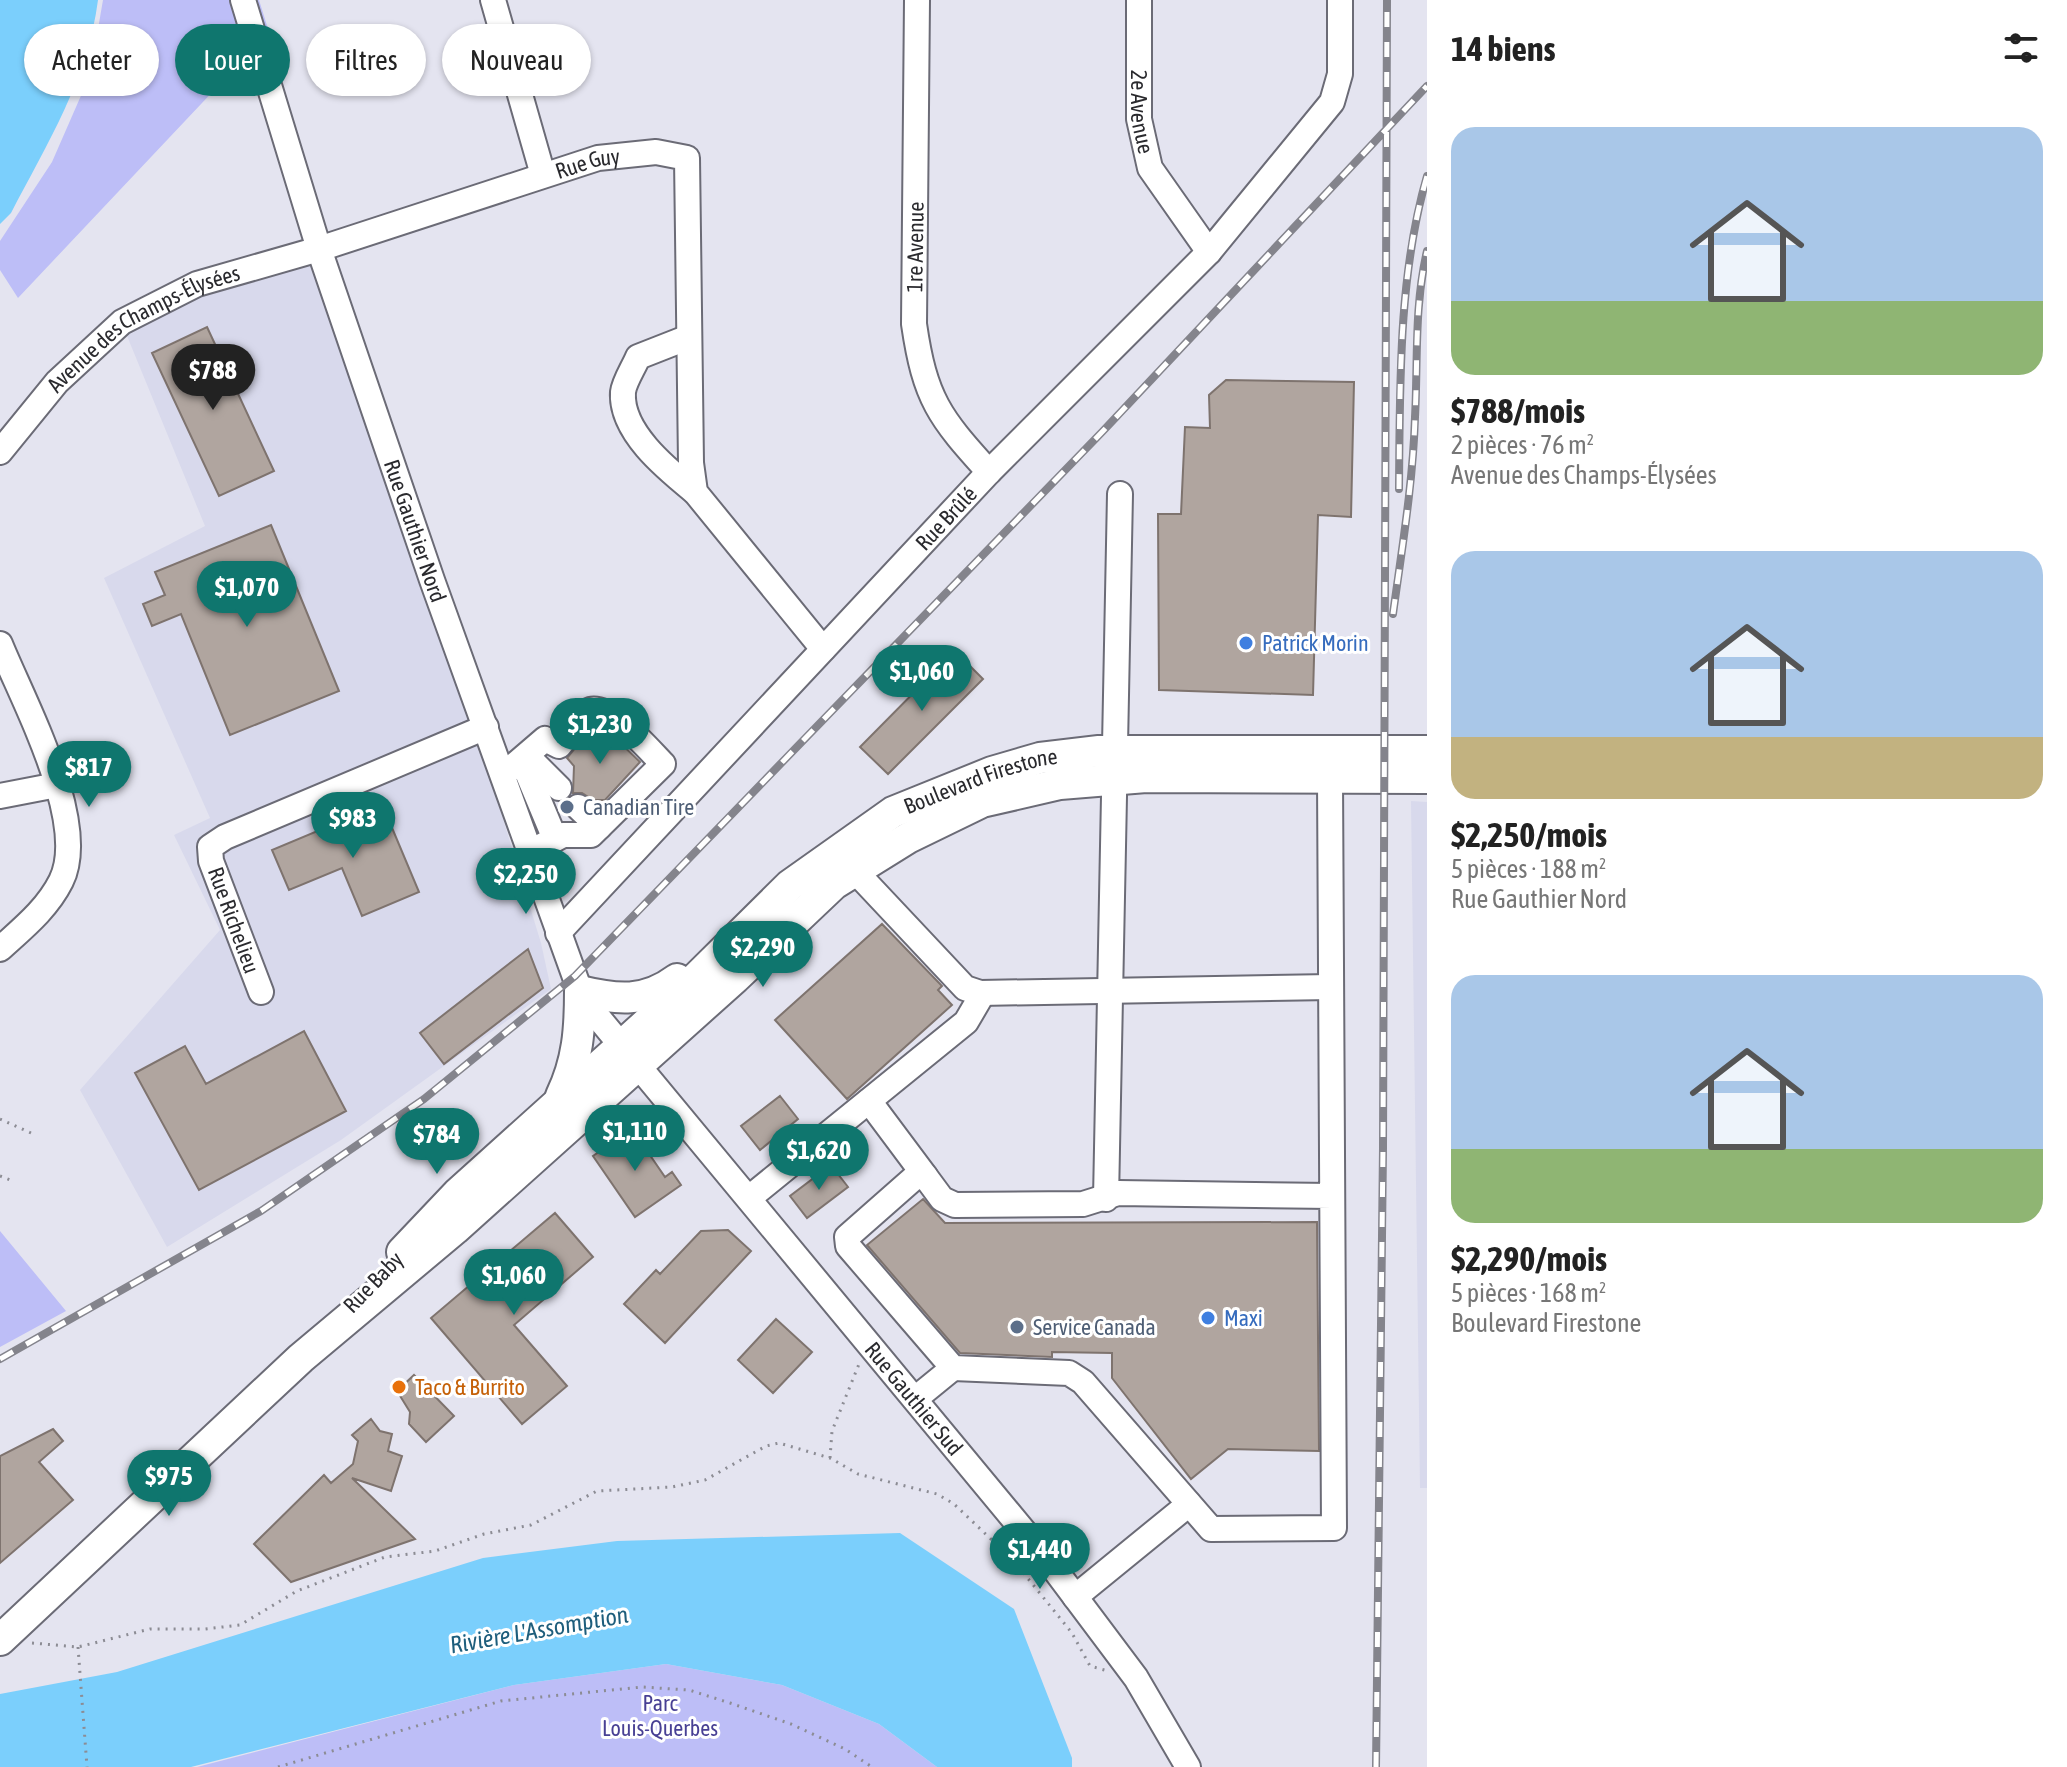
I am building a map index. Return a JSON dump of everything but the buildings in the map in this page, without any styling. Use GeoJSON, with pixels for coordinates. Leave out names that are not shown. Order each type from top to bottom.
{"type":"FeatureCollection","features":[{"type":"Feature","properties":{"kind":"main road","name":"Boulevard Firestone"},"geometry":{"type":"LineString","coordinates":[[631,1054],[746,928],[790,885],[893,812],[939,791],[1040,758],[1114,765],[1427,751]]}},
{"type":"Feature","properties":{"kind":"main road","name":"Boulevard Firestone"},"geometry":{"type":"LineString","coordinates":[[631,1054],[834,884],[908,838],[982,802],[1060,784],[1114,765],[1146,777],[1427,778]]}},
{"type":"Feature","properties":{"kind":"main road"},"geometry":{"type":"LineString","coordinates":[[558,1102],[576,1058],[580,991],[626,1000],[652,995],[746,928]]}},
{"type":"Feature","properties":{"kind":"main road","name":"Rue Baby"},"geometry":{"type":"LineString","coordinates":[[13,1641],[301,1358],[457,1194],[558,1102],[631,1054]]}},
{"type":"Feature","properties":{"kind":"main road","name":"Rue Baby"},"geometry":{"type":"LineString","coordinates":[[301,1358],[455,1229],[631,1054]]}},
{"type":"Feature","properties":{"kind":"street","name":"Rue Gauthier Nord"},"geometry":{"type":"LineString","coordinates":[[243,0],[319,249],[486,727],[517,763],[528,853],[580,991],[631,1054]]}},
{"type":"Feature","properties":{"kind":"street"},"geometry":{"type":"LineString","coordinates":[[493,0],[543,175]]}},
{"type":"Feature","properties":{"kind":"street","name":"1re Avenue"},"geometry":{"type":"LineString","coordinates":[[917,0],[914,324],[926,387],[946,425],[989,472]]}},
{"type":"Feature","properties":{"kind":"street","name":"2e Avenue"},"geometry":{"type":"LineString","coordinates":[[1139,0],[1139,119],[1150,168],[1209,252]]}},
{"type":"Feature","properties":{"kind":"street","name":"Rue Brûlé"},"geometry":{"type":"LineString","coordinates":[[558,933],[989,472],[1209,252],[1332,102],[1340,74],[1340,0]]}},
{"type":"Feature","properties":{"kind":"street","name":"Rue Guy"},"geometry":{"type":"LineString","coordinates":[[319,249],[598,158],[656,152],[687,158],[691,463],[695,492]]}},
{"type":"Feature","properties":{"kind":"street","name":"Avenue des Champs-Élysées"},"geometry":{"type":"LineString","coordinates":[[0,452],[57,382],[122,322],[197,284],[319,249]]}},
{"type":"Feature","properties":{"kind":"street"},"geometry":{"type":"LineString","coordinates":[[689,337],[638,357],[623,393],[633,430],[658,462],[695,492],[823,649]]}},
{"type":"Feature","properties":{"kind":"street"},"geometry":{"type":"LineString","coordinates":[[1106,1199],[1120,494]]}},
{"type":"Feature","properties":{"kind":"street"},"geometry":{"type":"LineString","coordinates":[[0,644],[63,799],[70,848],[62,880],[38,915],[0,949]]}},
{"type":"Feature","properties":{"kind":"street"},"geometry":{"type":"LineString","coordinates":[[517,763],[545,739],[559,746],[588,711],[597,709],[611,714],[680,802]]}},
{"type":"Feature","properties":{"kind":"street","name":"Rue Richelieu"},"geometry":{"type":"LineString","coordinates":[[261,992],[211,861],[210,847],[225,837],[486,727]]}},
{"type":"Feature","properties":{"kind":"street"},"geometry":{"type":"LineString","coordinates":[[517,763],[559,788]]}},
{"type":"Feature","properties":{"kind":"street"},"geometry":{"type":"LineString","coordinates":[[517,763],[555,839]]}},
{"type":"Feature","properties":{"kind":"street"},"geometry":{"type":"LineString","coordinates":[[528,853],[563,835],[595,831],[657,770]]}},
{"type":"Feature","properties":{"kind":"street"},"geometry":{"type":"LineString","coordinates":[[915,1399],[953,1368],[1069,1373],[1083,1382],[1211,1529],[1334,1528],[1330,778]]}},
{"type":"Feature","properties":{"kind":"street"},"geometry":{"type":"LineString","coordinates":[[0,796],[57,785]]}},
{"type":"Feature","properties":{"kind":"street"},"geometry":{"type":"LineString","coordinates":[[578,807],[620,867]]}},
{"type":"Feature","properties":{"kind":"street"},"geometry":{"type":"LineString","coordinates":[[855,871],[965,988],[983,993],[1331,987]]}},
{"type":"Feature","properties":{"kind":"street"},"geometry":{"type":"LineString","coordinates":[[749,1198],[966,1022],[983,993]]}},
{"type":"Feature","properties":{"kind":"street","name":"Rue Gauthier Sud"},"geometry":{"type":"LineString","coordinates":[[631,1054],[1075,1597],[1136,1678],[1188,1767]]}},
{"type":"Feature","properties":{"kind":"street"},"geometry":{"type":"LineString","coordinates":[[869,1101],[942,1199],[955,1205],[1083,1204],[1118,1193],[1332,1196]]}},
{"type":"Feature","properties":{"kind":"street"},"geometry":{"type":"LineString","coordinates":[[925,1176],[914,1178],[847,1237],[848,1246],[953,1368]]}},
{"type":"Feature","properties":{"kind":"street"},"geometry":{"type":"LineString","coordinates":[[1075,1597],[1189,1504]]}},
{"type":"Feature","properties":{"kind":"path"},"geometry":{"type":"LineString","coordinates":[[0,1119],[31,1133]]}},
{"type":"Feature","properties":{"kind":"path"},"geometry":{"type":"LineString","coordinates":[[0,1176],[10,1180]]}},
{"type":"Feature","properties":{"kind":"path"},"geometry":{"type":"LineString","coordinates":[[830,1458],[830,1438],[862,1356]]}},
{"type":"Feature","properties":{"kind":"path"},"geometry":{"type":"LineString","coordinates":[[13,1641],[78,1647],[150,1629],[240,1625],[297,1591],[385,1557],[435,1551],[484,1534],[531,1525],[597,1491],[672,1487],[705,1480],[772,1443],[830,1458],[849,1471],[946,1498],[990,1536],[1039,1592]]}},
{"type":"Feature","properties":{"kind":"path"},"geometry":{"type":"LineString","coordinates":[[78,1647],[87,1767]]}},
{"type":"Feature","properties":{"kind":"path"},"geometry":{"type":"LineString","coordinates":[[278,1767],[501,1701],[642,1687],[689,1690],[742,1707],[832,1743],[872,1767]]}},
{"type":"Feature","properties":{"kind":"shaded area"},"geometry":{"type":"Polygon","coordinates":[[[317,262],[473,721],[541,943],[551,989],[341,1140],[167,1247],[80,1090],[220,930],[174,835],[210,818],[104,578],[205,526],[125,331],[174,305],[317,262]]]}},
{"type":"Feature","properties":{"kind":"shaded area"},"geometry":{"type":"Polygon","coordinates":[[[1411,801],[1427,802],[1427,1488],[1420,1488],[1411,801]]]}},
{"type":"Feature","properties":{"kind":"green space"},"geometry":{"type":"Polygon","coordinates":[[[103,0],[259,0],[266,24],[175,24],[175,96],[209,96],[18,298],[0,270],[0,241],[52,162],[81,96],[159,96],[159,24],[99,24],[103,0]]]}},
{"type":"Feature","properties":{"kind":"green space"},"geometry":{"type":"Polygon","coordinates":[[[0,1231],[66,1311],[0,1347],[0,1231]]]}},
{"type":"Feature","properties":{"kind":"green space","name":"Parc Louis-Querbes"},"geometry":{"type":"Polygon","coordinates":[[[666,1664],[782,1685],[879,1724],[937,1767],[197,1767],[514,1685],[666,1664]]]}},
{"type":"Feature","properties":{"kind":"water"},"geometry":{"type":"Polygon","coordinates":[[[0,0],[98,0],[94,24],[24,24],[24,96],[70,96],[11,213],[0,224],[0,0]]]}},
{"type":"Feature","properties":{"kind":"water","name":"Rivière L'Assomption"},"geometry":{"type":"Polygon","coordinates":[[[900,1533],[1014,1609],[1072,1758],[1072,1767],[937,1767],[879,1724],[782,1685],[666,1664],[514,1685],[191,1767],[0,1767],[0,1694],[117,1672],[483,1558],[617,1541],[900,1533]]]}},
{"type":"Feature","properties":{"kind":"railway"},"geometry":{"type":"LineString","coordinates":[[1376,1767],[1383,1148],[1387,0]]}},
{"type":"Feature","properties":{"kind":"railway"},"geometry":{"type":"LineString","coordinates":[[0,1359],[261,1211],[424,1099],[575,976],[1103,431],[1427,86]]}},
{"type":"Feature","properties":{"kind":"railway"},"geometry":{"type":"LineString","coordinates":[[1399,489],[1402,332],[1411,253],[1427,176]]}},
{"type":"Feature","properties":{"kind":"railway"},"geometry":{"type":"LineString","coordinates":[[1393,614],[1412,466],[1418,313],[1427,251]]}},
{"type":"Feature","properties":{"kind":"place","name":"Patrick Morin"},"geometry":{"type":"Point","coordinates":[1246,643]}},
{"type":"Feature","properties":{"kind":"place","name":"Canadian Tire"},"geometry":{"type":"Point","coordinates":[567,807]}},
{"type":"Feature","properties":{"kind":"place","name":"Maxi"},"geometry":{"type":"Point","coordinates":[1208,1318]}},
{"type":"Feature","properties":{"kind":"place","name":"Service Canada"},"geometry":{"type":"Point","coordinates":[1017,1327]}},
{"type":"Feature","properties":{"kind":"place","name":"Taco & Burrito"},"geometry":{"type":"Point","coordinates":[399,1387]}}]}
